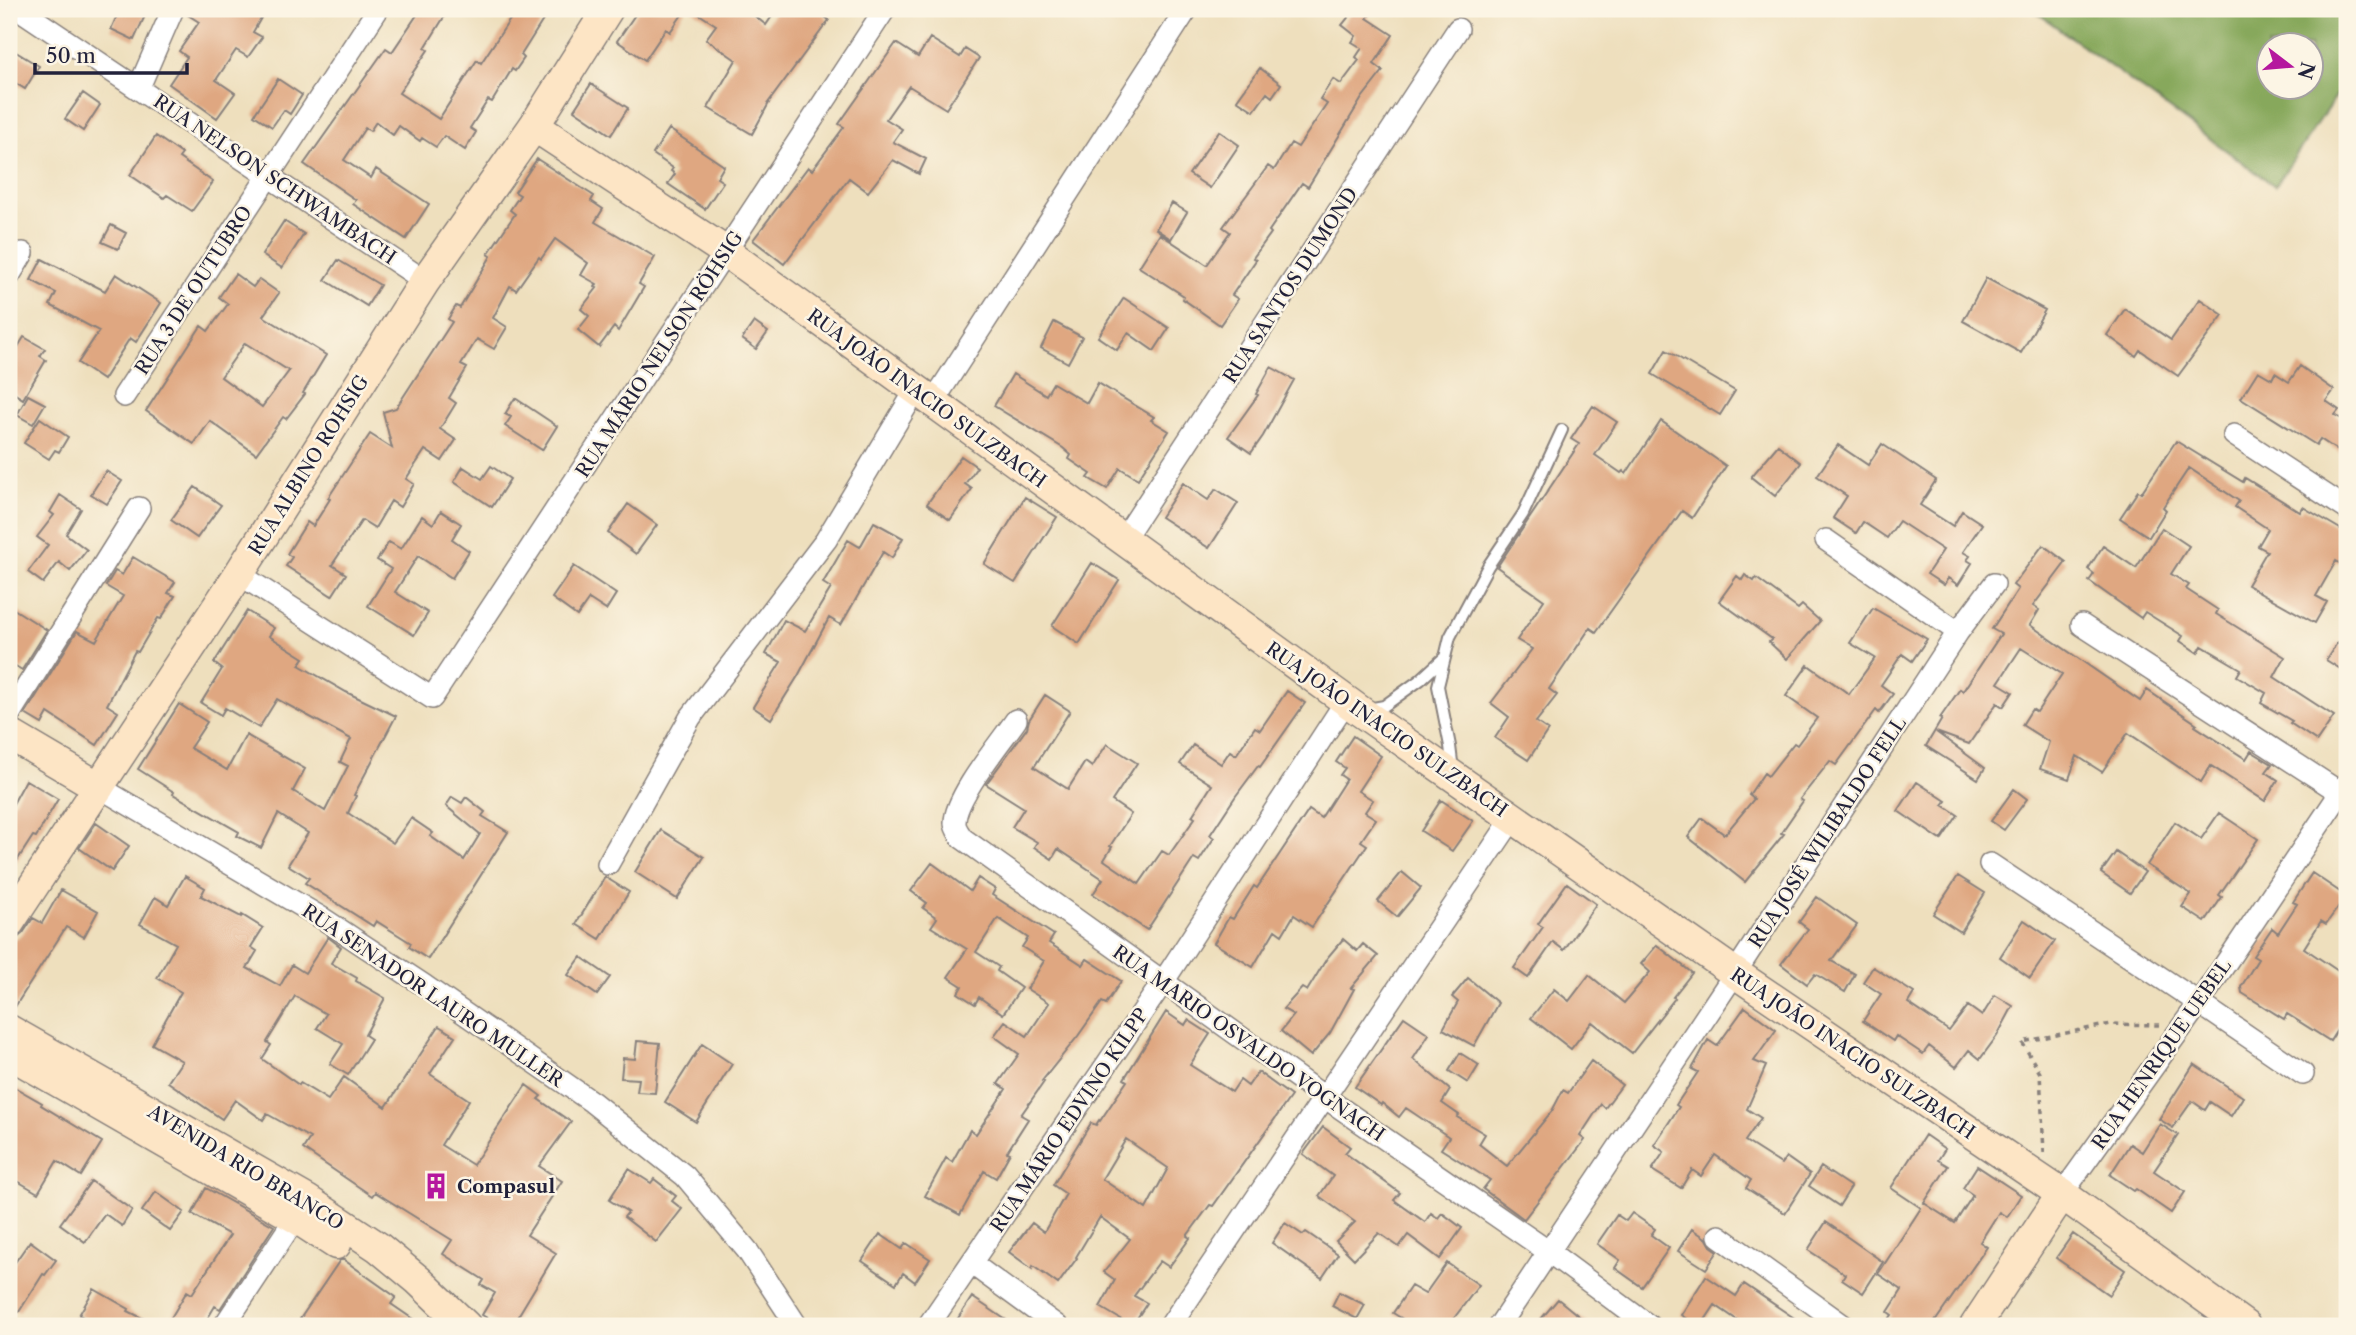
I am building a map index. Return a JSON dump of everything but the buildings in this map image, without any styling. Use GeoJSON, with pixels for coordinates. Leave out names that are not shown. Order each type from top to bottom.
{"type":"FeatureCollection","features":[{"type":"Feature","properties":{"kind":"street","name":"RUA NELSON SCHWAMBACH"},"geometry":{"type":"LineString","coordinates":[[19,9],[425,281]]}},
{"type":"Feature","properties":{"kind":"street"},"geometry":{"type":"LineString","coordinates":[[139,87],[173,9]]}},
{"type":"Feature","properties":{"kind":"street","name":"RUA 3 DE OUTUBRO"},"geometry":{"type":"LineString","coordinates":[[124,396],[378,9]]}},
{"type":"Feature","properties":{"kind":"street","name":"RUA ALBINO ROHSIG"},"geometry":{"type":"LineString","coordinates":[[9,923],[239,573],[425,281],[534,126],[608,9]]}},
{"type":"Feature","properties":{"kind":"street","name":"RUA MÁRIO NELSON RÖHSIG"},"geometry":{"type":"LineString","coordinates":[[239,573],[432,698],[885,9]]}},
{"type":"Feature","properties":{"kind":"street"},"geometry":{"type":"LineString","coordinates":[[608,864],[690,718],[826,540],[1187,9]]}},
{"type":"Feature","properties":{"kind":"street","name":"RUA SANTOS DUMOND"},"geometry":{"type":"LineString","coordinates":[[1123,540],[1458,29]]}},
{"type":"Feature","properties":{"kind":"street","name":"RUA JOÃO INACIO SULZBACH"},"geometry":{"type":"LineString","coordinates":[[534,126],[726,252],[1353,706],[1735,973],[2052,1187],[2245,1326]]}},
{"type":"Feature","properties":{"kind":"street"},"geometry":{"type":"LineString","coordinates":[[9,275],[23,253]]}},
{"type":"Feature","properties":{"kind":"street"},"geometry":{"type":"LineString","coordinates":[[2234,435],[2347,509]]}},
{"type":"Feature","properties":{"kind":"street"},"geometry":{"type":"LineString","coordinates":[[9,715],[139,508]]}},
{"type":"Feature","properties":{"kind":"street"},"geometry":{"type":"LineString","coordinates":[[1825,540],[1958,632]]}},
{"type":"Feature","properties":{"kind":"street","name":"RUA JOSÉ WILIBALDO FELL"},"geometry":{"type":"LineString","coordinates":[[1499,1326],[1735,973],[1958,632],[1994,584]]}},
{"type":"Feature","properties":{"kind":"street"},"geometry":{"type":"LineString","coordinates":[[2082,625],[2345,791]]}},
{"type":"Feature","properties":{"kind":"street","name":"RUA MÁRIO EDVINO KILPP"},"geometry":{"type":"LineString","coordinates":[[928,1326],[1353,706]]}},
{"type":"Feature","properties":{"kind":"street","name":"RUA MARIO OSVALDO VOGNACH"},"geometry":{"type":"LineString","coordinates":[[1016,720],[965,793],[957,809],[955,825],[961,838],[1323,1096],[1549,1252],[1649,1326]]}},
{"type":"Feature","properties":{"kind":"street","name":"RUA SENADOR LAURO MULLER"},"geometry":{"type":"LineString","coordinates":[[9,734],[322,918],[592,1102],[685,1176],[747,1250],[797,1326]]}},
{"type":"Feature","properties":{"kind":"street","name":"RUA HENRIQUE UEBEL"},"geometry":{"type":"LineString","coordinates":[[1975,1326],[2052,1187],[2182,1026],[2345,791]]}},
{"type":"Feature","properties":{"kind":"street"},"geometry":{"type":"LineString","coordinates":[[1170,1326],[1513,818]]}},
{"type":"Feature","properties":{"kind":"street"},"geometry":{"type":"LineString","coordinates":[[1990,864],[2303,1074]]}},
{"type":"Feature","properties":{"kind":"street","name":"AVENIDA RIO BRANCO"},"geometry":{"type":"LineString","coordinates":[[9,1030],[301,1209],[413,1300],[440,1326]]}},
{"type":"Feature","properties":{"kind":"street","name":"AVENIDA RIO BRANCO"},"geometry":{"type":"LineString","coordinates":[[9,1053],[301,1209],[378,1247],[418,1280],[466,1326]]}},
{"type":"Feature","properties":{"kind":"street"},"geometry":{"type":"LineString","coordinates":[[224,1326],[301,1209]]}},
{"type":"Feature","properties":{"kind":"street"},"geometry":{"type":"LineString","coordinates":[[1719,1236],[1844,1326]]}},
{"type":"Feature","properties":{"kind":"street"},"geometry":{"type":"LineString","coordinates":[[971,1264],[1057,1326]]}},
{"type":"Feature","properties":{"kind":"lane"},"geometry":{"type":"LineString","coordinates":[[1453,776],[1438,686],[1450,637],[1488,566],[1523,514],[1562,430]]}},
{"type":"Feature","properties":{"kind":"lane"},"geometry":{"type":"LineString","coordinates":[[1353,706],[1384,706],[1420,680],[1445,657]]}},
{"type":"Feature","properties":{"kind":"path"},"geometry":{"type":"LineString","coordinates":[[2052,1187],[2040,1073],[2022,1042],[2111,1024],[2182,1026]]}},
{"type":"Feature","properties":{"kind":"green space"},"geometry":{"type":"Polygon","coordinates":[[[2032,9],[2347,9],[2347,80],[2275,186],[2032,9]]]}},
{"type":"Feature","properties":{"kind":"place","name":"Compasul"},"geometry":{"type":"Point","coordinates":[436,1186]}}]}
